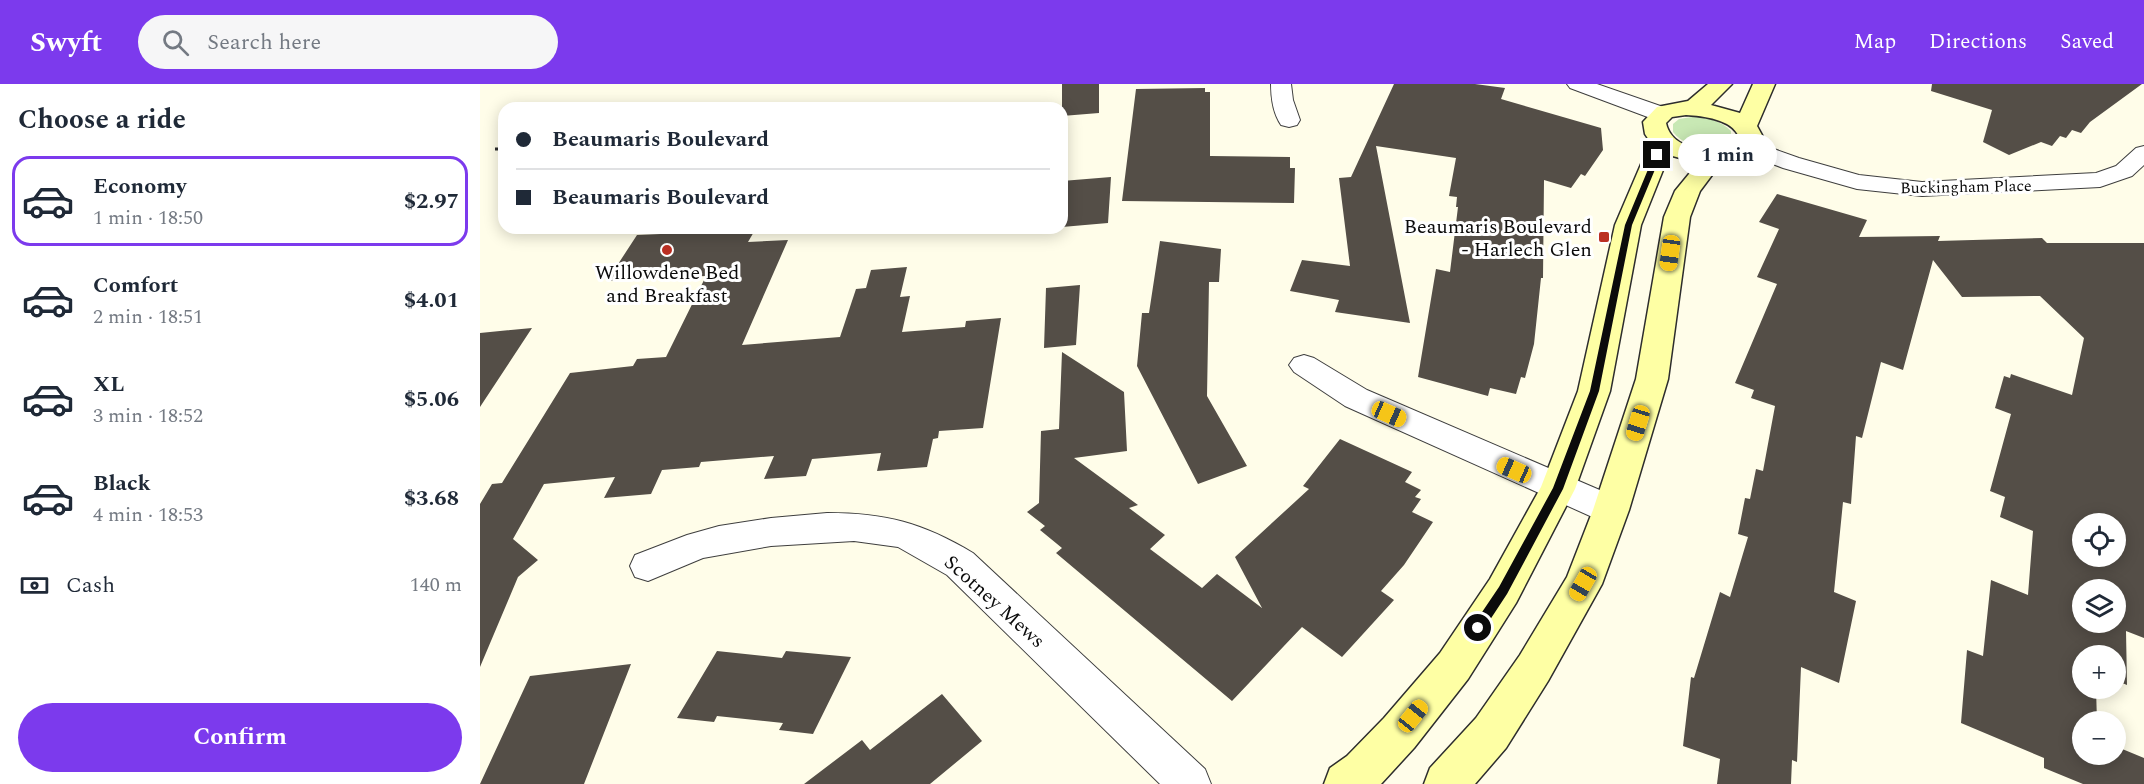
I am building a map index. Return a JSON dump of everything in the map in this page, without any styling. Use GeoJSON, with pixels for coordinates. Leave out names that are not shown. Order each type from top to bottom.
{"type":"FeatureCollection","features":[{"type":"Feature","properties":{"kind":"street"},"geometry":{"type":"LineString","coordinates":[[1281,84],[1282,99],[1289,120]]}},
{"type":"Feature","properties":{"kind":"street"},"geometry":{"type":"LineString","coordinates":[[1577,84],[1660,127],[1694,155],[1740,144]]}},
{"type":"Feature","properties":{"kind":"street"},"geometry":{"type":"LineString","coordinates":[[1694,108],[1721,84]]}},
{"type":"Feature","properties":{"kind":"street"},"geometry":{"type":"LineString","coordinates":[[1446,784],[1491,733],[1534,668],[1583,584],[1611,510],[1652,379],[1677,217],[1688,191],[1703,170],[1740,144],[1764,84]]}},
{"type":"Feature","properties":{"kind":"street"},"geometry":{"type":"LineString","coordinates":[[1346,784],[1363,771],[1399,733],[1454,666],[1503,591],[1558,489],[1594,391],[1628,225],[1657,155],[1660,127],[1675,109],[1694,108],[1726,115],[1740,144]]}},
{"type":"Feature","properties":{"kind":"street","name":"Buckingham Place"},"geometry":{"type":"LineString","coordinates":[[1740,144],[1822,173],[1857,182],[1922,189],[2100,180],[2124,171],[2144,153]]}},
{"type":"Feature","properties":{"kind":"street"},"geometry":{"type":"LineString","coordinates":[[1304,365],[1356,398],[1558,489],[1611,510]]}},
{"type":"Feature","properties":{"kind":"street","name":"Scotney Mews"},"geometry":{"type":"LineString","coordinates":[[648,566],[697,546],[722,539],[800,530],[868,528],[914,538],[960,564],[1190,784]]}},
{"type":"Feature","properties":{"kind":"green space"},"geometry":{"type":"Polygon","coordinates":[[[1692,117],[1708,119],[1723,125],[1731,131],[1731,141],[1725,145],[1709,148],[1693,145],[1678,138],[1673,132],[1673,124],[1679,119],[1692,117]]]}},
{"type":"Feature","properties":{"kind":"building"},"geometry":{"type":"Polygon","coordinates":[[[1062,84],[1099,84],[1099,113],[1068,116],[1068,102],[1062,102],[1062,84]]]}},
{"type":"Feature","properties":{"kind":"building"},"geometry":{"type":"Polygon","coordinates":[[[1394,84],[1475,84],[1505,88],[1501,99],[1601,128],[1603,150],[1585,176],[1581,174],[1571,188],[1544,180],[1543,278],[1541,278],[1534,344],[1525,378],[1521,377],[1516,394],[1490,388],[1488,396],[1418,377],[1436,269],[1450,272],[1458,207],[1456,207],[1457,197],[1449,196],[1456,158],[1376,146],[1410,323],[1335,312],[1339,300],[1290,291],[1302,260],[1350,266],[1339,178],[1351,177],[1394,84]]]}},
{"type":"Feature","properties":{"kind":"building"},"geometry":{"type":"Polygon","coordinates":[[[1932,84],[2142,84],[2090,122],[2081,133],[2072,130],[2066,138],[2060,136],[2052,146],[2041,142],[2009,155],[1983,142],[1992,110],[1931,91],[1932,84]]]}},
{"type":"Feature","properties":{"kind":"building"},"geometry":{"type":"Polygon","coordinates":[[[1205,88],[1205,92],[1210,92],[1210,156],[1290,157],[1290,168],[1295,168],[1294,203],[1122,201],[1136,89],[1205,88]]]}},
{"type":"Feature","properties":{"kind":"building"},"geometry":{"type":"Polygon","coordinates":[[[1111,177],[1108,223],[1068,226],[1068,181],[1111,177]]]}},
{"type":"Feature","properties":{"kind":"building"},"geometry":{"type":"Polygon","coordinates":[[[1777,194],[1867,220],[1859,237],[1940,236],[1938,241],[2042,238],[2047,243],[2144,243],[2144,638],[2126,631],[2127,685],[2126,645],[2072,645],[2072,699],[2096,699],[2097,711],[2072,711],[2072,765],[2126,765],[2126,751],[2144,758],[2144,784],[2083,784],[2044,768],[2044,758],[1961,723],[1967,650],[1983,656],[1991,580],[2028,595],[2033,531],[2000,517],[2005,497],[1990,491],[2011,414],[1995,408],[2004,376],[2010,378],[2011,374],[2072,395],[2084,338],[2040,296],[1962,297],[1933,260],[1903,370],[1881,362],[1862,438],[1856,436],[1851,504],[1843,502],[1834,592],[1856,601],[1839,683],[1801,667],[1797,762],[1792,760],[1791,784],[1717,784],[1720,759],[1683,746],[1691,677],[1694,678],[1720,592],[1730,597],[1748,537],[1738,534],[1745,498],[1750,499],[1756,469],[1763,471],[1775,406],[1751,398],[1754,390],[1735,383],[1777,284],[1757,277],[1779,229],[1759,222],[1777,194]]]}},
{"type":"Feature","properties":{"kind":"building"},"geometry":{"type":"Polygon","coordinates":[[[753,234],[748,242],[788,240],[742,345],[840,337],[856,289],[866,288],[871,270],[907,267],[900,297],[910,296],[902,332],[965,327],[966,321],[1001,318],[983,428],[939,431],[938,438],[933,439],[927,467],[877,471],[881,453],[812,459],[806,476],[764,479],[774,456],[701,462],[699,467],[662,470],[651,494],[604,498],[615,477],[544,484],[513,539],[538,560],[518,577],[480,667],[480,504],[492,484],[502,483],[570,373],[633,366],[637,359],[666,357],[706,276],[607,281],[637,235],[753,234]]]}},
{"type":"Feature","properties":{"kind":"building"},"geometry":{"type":"Polygon","coordinates":[[[1160,241],[1221,249],[1219,282],[1209,282],[1207,396],[1247,466],[1198,484],[1137,366],[1142,313],[1149,313],[1160,241]]]}},
{"type":"Feature","properties":{"kind":"building"},"geometry":{"type":"Polygon","coordinates":[[[1080,285],[1076,345],[1044,348],[1046,288],[1080,285]]]}},
{"type":"Feature","properties":{"kind":"building"},"geometry":{"type":"Polygon","coordinates":[[[532,328],[480,407],[480,333],[532,328]]]}},
{"type":"Feature","properties":{"kind":"building"},"geometry":{"type":"Polygon","coordinates":[[[1062,352],[1124,392],[1127,451],[1074,458],[1138,505],[1129,508],[1165,535],[1150,549],[1202,588],[1217,574],[1262,608],[1235,557],[1309,489],[1303,486],[1340,439],[1412,472],[1405,482],[1421,490],[1415,497],[1421,499],[1412,512],[1433,522],[1404,565],[1381,591],[1394,600],[1342,657],[1302,627],[1232,701],[1056,553],[1062,548],[1040,530],[1045,526],[1027,512],[1039,503],[1041,431],[1059,429],[1062,352]]]}},
{"type":"Feature","properties":{"kind":"building"},"geometry":{"type":"Polygon","coordinates":[[[717,651],[782,658],[786,651],[851,657],[813,734],[779,730],[783,723],[717,716],[714,722],[677,718],[717,651]]]}},
{"type":"Feature","properties":{"kind":"building"},"geometry":{"type":"Polygon","coordinates":[[[631,664],[584,784],[480,784],[530,676],[631,664]]]}},
{"type":"Feature","properties":{"kind":"building"},"geometry":{"type":"Polygon","coordinates":[[[942,694],[982,741],[930,784],[804,784],[862,740],[870,750],[942,694]]]}},
{"type":"Feature","properties":{"kind":"place","name":"Beaumaris Boulevard - Harlech Glen"},"geometry":{"type":"Point","coordinates":[1604,237]}},
{"type":"Feature","properties":{"kind":"place","name":"Willowdene Bed and Breakfast"},"geometry":{"type":"Point","coordinates":[667,250]}},
{"type":"Feature","properties":{"kind":"route"},"geometry":{"type":"LineString","coordinates":[[1478,628],[1503,591],[1558,489],[1594,391],[1611,318],[1620,258],[1628,225],[1657,155]]}}]}
